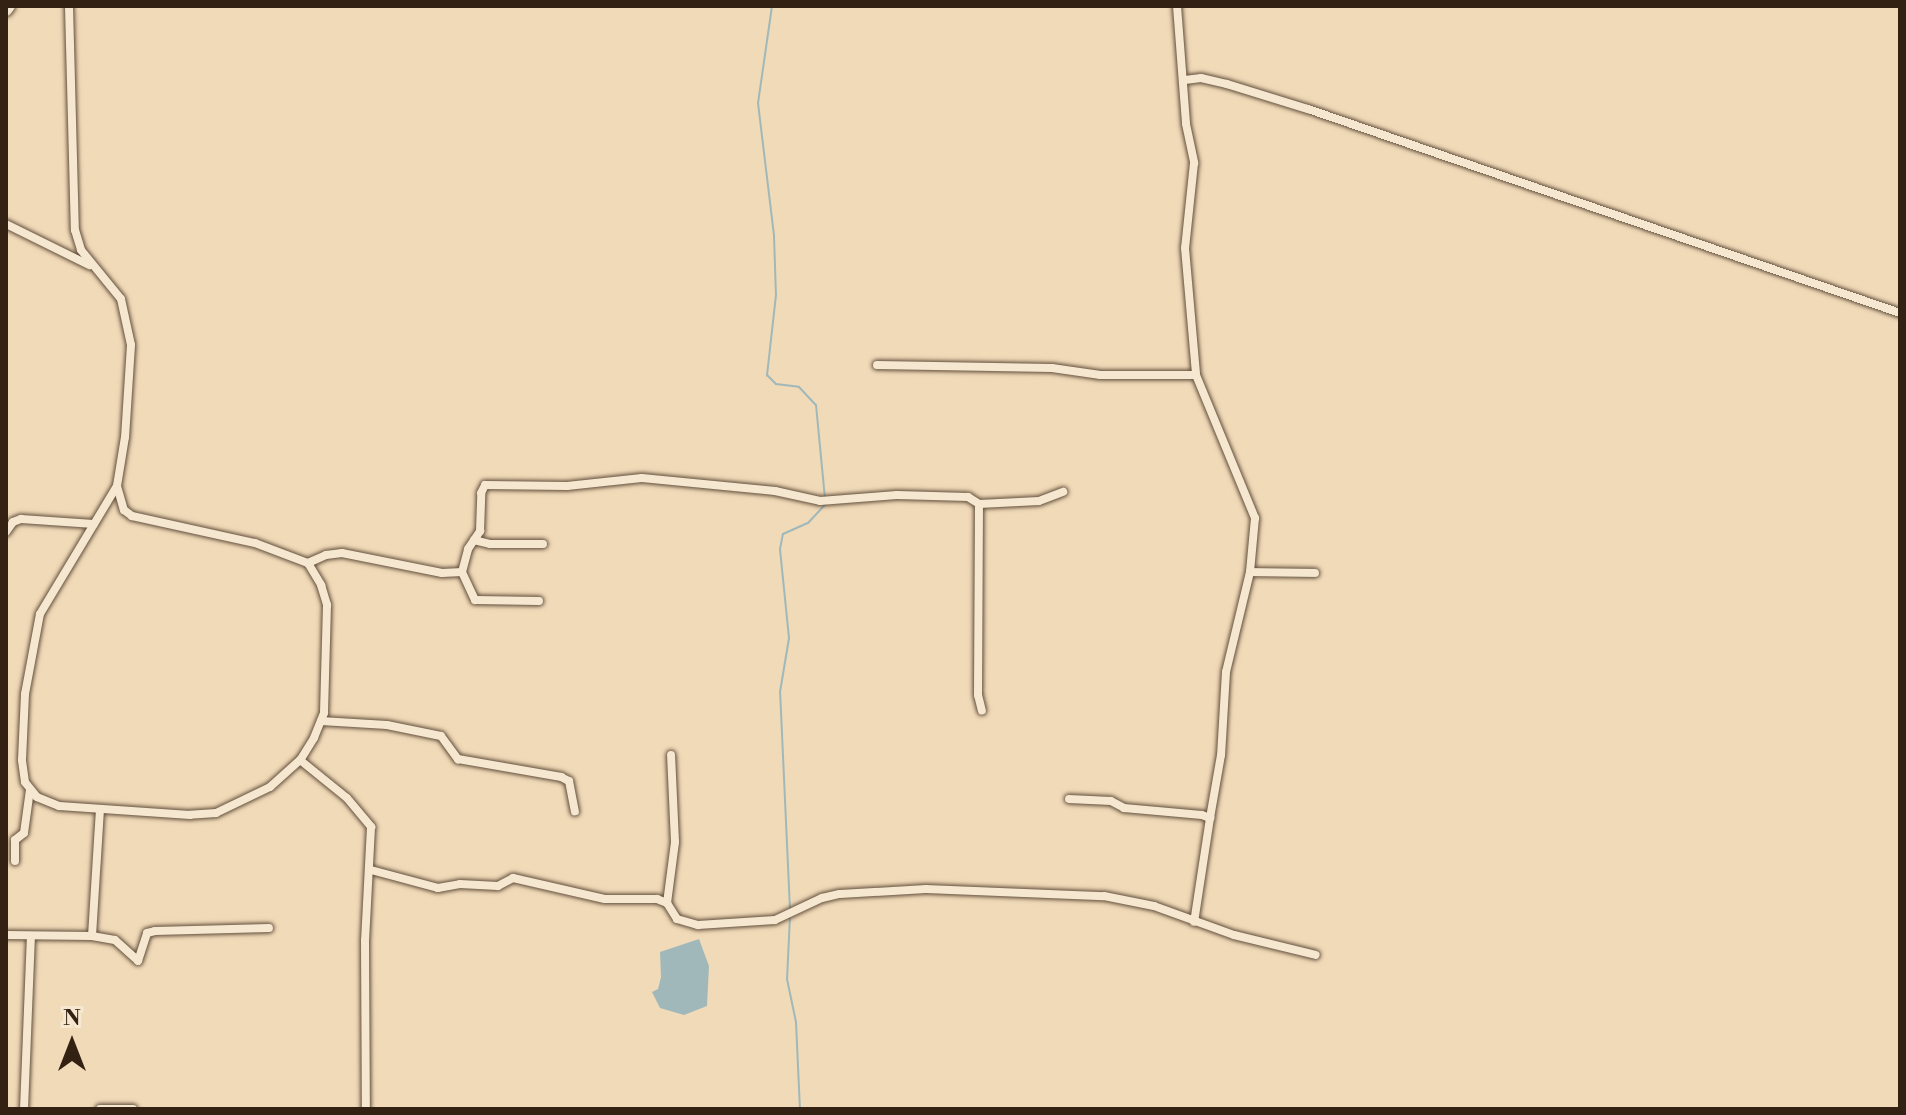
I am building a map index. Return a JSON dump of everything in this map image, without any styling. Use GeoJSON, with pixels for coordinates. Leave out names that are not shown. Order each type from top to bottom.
{"type":"FeatureCollection","features":[{"type":"Feature","properties":{"kind":"street"},"geometry":{"type":"LineString","coordinates":[[15,861],[15,840],[24,833],[30,790],[22,760],[31,652],[40,614],[117,486],[125,437],[131,345],[121,299],[81,250],[73,217],[69,6]]}},
{"type":"Feature","properties":{"kind":"street"},"geometry":{"type":"LineString","coordinates":[[1177,6],[1186,124],[1194,163],[1185,248],[1196,375],[1255,518],[1250,572],[1226,672],[1221,755],[1194,922]]}},
{"type":"Feature","properties":{"kind":"street"},"geometry":{"type":"LineString","coordinates":[[1185,80],[1201,78],[1264,94],[1900,313]]}},
{"type":"Feature","properties":{"kind":"street"},"geometry":{"type":"LineString","coordinates":[[6,224],[93,267]]}},
{"type":"Feature","properties":{"kind":"street"},"geometry":{"type":"LineString","coordinates":[[877,365],[1052,368],[1100,375],[1196,375]]}},
{"type":"Feature","properties":{"kind":"street"},"geometry":{"type":"LineString","coordinates":[[539,601],[475,600],[462,572],[480,531],[481,493],[490,483],[567,486],[642,478],[775,491],[820,501],[946,495],[968,497],[979,504],[1039,501],[1063,492]]}},
{"type":"Feature","properties":{"kind":"street"},"geometry":{"type":"LineString","coordinates":[[30,790],[59,806],[216,813],[270,787],[300,760],[321,721],[327,670],[327,605],[321,585],[308,563],[255,543],[132,516],[124,510],[117,486]]}},
{"type":"Feature","properties":{"kind":"street"},"geometry":{"type":"LineString","coordinates":[[979,504],[978,695],[982,711]]}},
{"type":"Feature","properties":{"kind":"street"},"geometry":{"type":"LineString","coordinates":[[6,532],[13,522],[21,519],[94,524]]}},
{"type":"Feature","properties":{"kind":"street"},"geometry":{"type":"LineString","coordinates":[[474,540],[490,544],[543,544]]}},
{"type":"Feature","properties":{"kind":"street"},"geometry":{"type":"LineString","coordinates":[[308,563],[326,555],[342,553],[442,573],[462,572]]}},
{"type":"Feature","properties":{"kind":"street"},"geometry":{"type":"LineString","coordinates":[[1250,572],[1315,573]]}},
{"type":"Feature","properties":{"kind":"street"},"geometry":{"type":"LineString","coordinates":[[321,721],[387,725],[441,736],[458,759],[561,777],[569,781],[574,792],[575,811]]}},
{"type":"Feature","properties":{"kind":"street"},"geometry":{"type":"LineString","coordinates":[[671,755],[675,842],[667,903],[677,919],[698,925],[775,920],[822,898],[840,894],[926,889],[1059,893],[1104,896],[1154,906],[1194,922],[1285,950],[1316,955]]}},
{"type":"Feature","properties":{"kind":"street"},"geometry":{"type":"LineString","coordinates":[[300,760],[368,821],[372,836],[365,940],[366,1109]]}},
{"type":"Feature","properties":{"kind":"street"},"geometry":{"type":"LineString","coordinates":[[1069,799],[1111,801],[1124,808],[1210,818]]}},
{"type":"Feature","properties":{"kind":"street"},"geometry":{"type":"LineString","coordinates":[[92,936],[100,809]]}},
{"type":"Feature","properties":{"kind":"street"},"geometry":{"type":"LineString","coordinates":[[371,870],[438,888],[460,884],[498,886],[513,878],[605,899],[667,903]]}},
{"type":"Feature","properties":{"kind":"street"},"geometry":{"type":"LineString","coordinates":[[6,935],[92,936],[115,940],[138,961],[147,933],[269,928]]}},
{"type":"Feature","properties":{"kind":"street"},"geometry":{"type":"LineString","coordinates":[[24,1109],[31,936]]}},
{"type":"Feature","properties":{"kind":"street"},"geometry":{"type":"LineString","coordinates":[[100,1109],[133,1109]]}},
{"type":"Feature","properties":{"kind":"water"},"geometry":{"type":"Polygon","coordinates":[[[699,939],[709,966],[707,1006],[684,1015],[660,1008],[652,992],[658,989],[661,977],[660,952],[699,939]]]}},
{"type":"Feature","properties":{"kind":"waterway"},"geometry":{"type":"LineString","coordinates":[[772,6],[758,103],[774,236],[776,295],[767,375],[776,384],[799,387],[816,405],[825,498]]}},
{"type":"Feature","properties":{"kind":"waterway"},"geometry":{"type":"LineString","coordinates":[[790,910],[780,692],[789,638],[780,549],[783,534],[808,523],[825,505]]}},
{"type":"Feature","properties":{"kind":"waterway"},"geometry":{"type":"LineString","coordinates":[[790,916],[787,979],[796,1022],[800,1109]]}}]}
